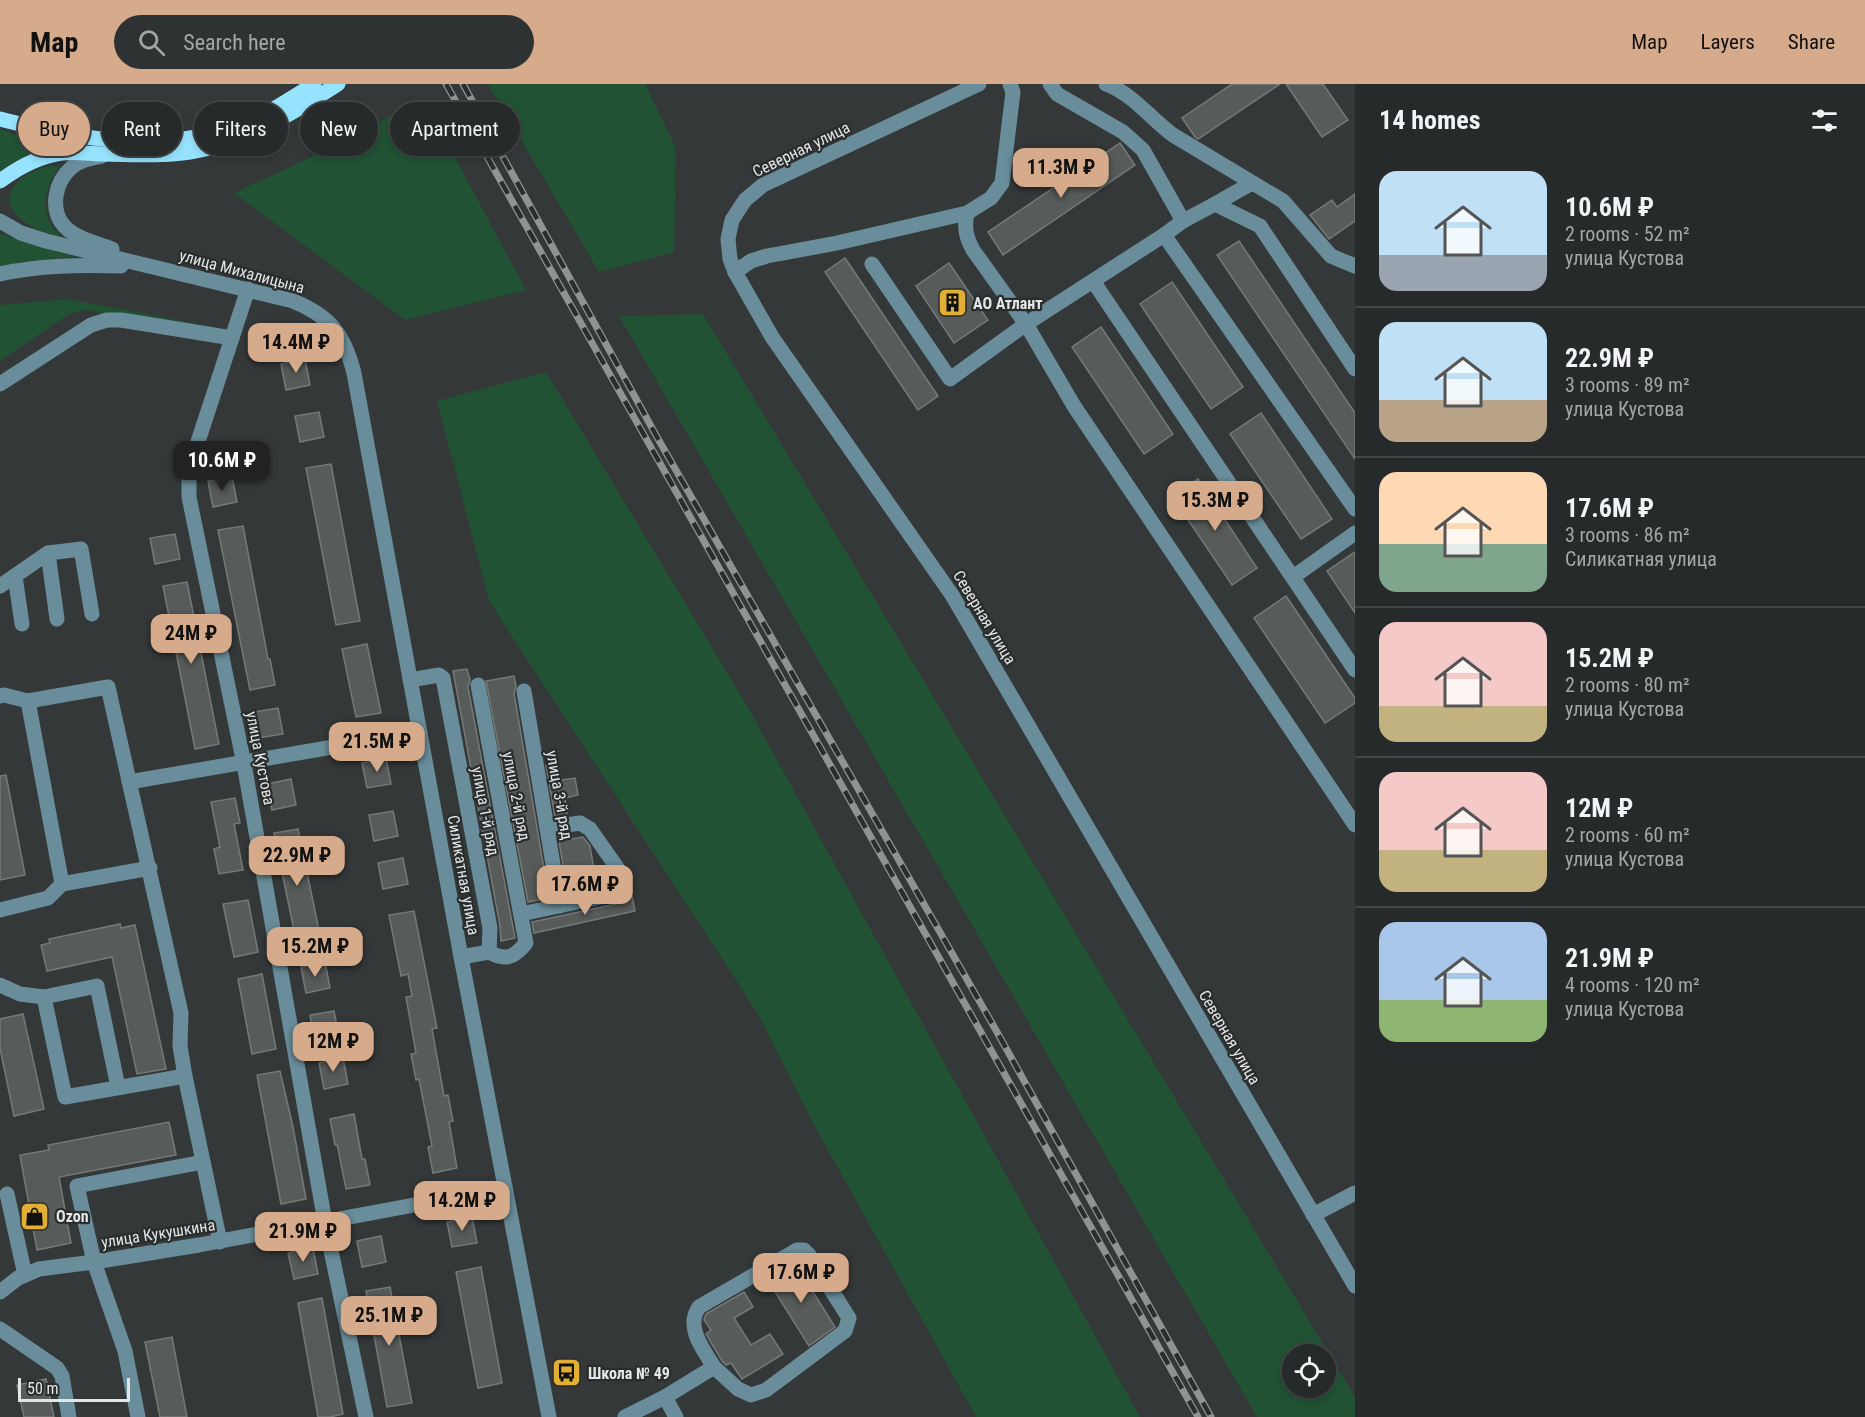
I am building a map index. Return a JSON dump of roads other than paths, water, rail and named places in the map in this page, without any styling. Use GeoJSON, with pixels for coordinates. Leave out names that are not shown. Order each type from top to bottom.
{"type":"FeatureCollection","features":[{"type":"Feature","properties":{"kind":"main road"},"geometry":{"type":"LineString","coordinates":[[0,119],[110,141],[178,140],[207,135],[237,126],[308,93],[338,84]]}},
{"type":"Feature","properties":{"kind":"main road"},"geometry":{"type":"LineString","coordinates":[[182,153],[205,149],[255,133],[308,93]]}},
{"type":"Feature","properties":{"kind":"main road"},"geometry":{"type":"LineString","coordinates":[[0,181],[29,162],[45,156],[64,152],[102,154]]}},
{"type":"Feature","properties":{"kind":"street","name":"Северная улица"},"geometry":{"type":"LineString","coordinates":[[979,84],[763,185],[745,200],[732,220],[728,239],[730,259],[772,337],[952,595],[1355,1286]]}},
{"type":"Feature","properties":{"kind":"street"},"geometry":{"type":"LineString","coordinates":[[735,272],[751,261],[767,256],[837,243],[967,213],[991,198],[1002,183],[1013,92],[1010,84]]}},
{"type":"Feature","properties":{"kind":"street"},"geometry":{"type":"LineString","coordinates":[[1050,84],[1057,94],[1123,132],[1143,150],[1183,222]]}},
{"type":"Feature","properties":{"kind":"street"},"geometry":{"type":"LineString","coordinates":[[1106,84],[1142,106],[1161,127],[1173,135],[1283,201],[1331,256],[1355,267]]}},
{"type":"Feature","properties":{"kind":"street","name":"улица Михалицына"},"geometry":{"type":"LineString","coordinates":[[102,155],[83,160],[72,166],[64,175],[55,199],[59,220],[70,232],[86,240],[154,266]]}},
{"type":"Feature","properties":{"kind":"street"},"geometry":{"type":"LineString","coordinates":[[872,264],[950,379],[1026,324],[1183,222],[1252,183]]}},
{"type":"Feature","properties":{"kind":"street"},"geometry":{"type":"LineString","coordinates":[[1215,204],[1260,226],[1355,369]]}},
{"type":"Feature","properties":{"kind":"street"},"geometry":{"type":"LineString","coordinates":[[967,213],[964,226],[968,240],[1026,324],[1074,406],[1355,825]]}},
{"type":"Feature","properties":{"kind":"street","name":"улица Михалицына"},"geometry":{"type":"LineString","coordinates":[[0,221],[21,233],[46,241],[275,296],[309,308],[323,316],[343,340]]}},
{"type":"Feature","properties":{"kind":"street"},"geometry":{"type":"LineString","coordinates":[[1164,235],[1355,509]]}},
{"type":"Feature","properties":{"kind":"street","name":"улица Михалицына"},"geometry":{"type":"LineString","coordinates":[[0,274],[62,266],[154,266]]}},
{"type":"Feature","properties":{"kind":"street"},"geometry":{"type":"LineString","coordinates":[[1093,281],[1355,670]]}},
{"type":"Feature","properties":{"kind":"street","name":"улица Кустова"},"geometry":{"type":"LineString","coordinates":[[248,290],[190,462],[189,497],[244,764],[325,1222],[366,1417]]}},
{"type":"Feature","properties":{"kind":"street"},"geometry":{"type":"LineString","coordinates":[[0,384],[91,325],[107,320],[121,320],[232,338]]}},
{"type":"Feature","properties":{"kind":"street","name":"Силикатная улица"},"geometry":{"type":"LineString","coordinates":[[343,340],[354,373],[461,957],[549,1417]]}},
{"type":"Feature","properties":{"kind":"street"},"geometry":{"type":"LineString","coordinates":[[1293,577],[1355,533]]}},
{"type":"Feature","properties":{"kind":"street"},"geometry":{"type":"LineString","coordinates":[[0,586],[48,553],[81,549],[92,614]]}},
{"type":"Feature","properties":{"kind":"street"},"geometry":{"type":"LineString","coordinates":[[48,553],[57,619]]}},
{"type":"Feature","properties":{"kind":"street"},"geometry":{"type":"LineString","coordinates":[[15,576],[22,624]]}},
{"type":"Feature","properties":{"kind":"street","name":"улица 1-й ряд"},"geometry":{"type":"LineString","coordinates":[[410,680],[439,675],[443,678],[490,928],[489,952]]}},
{"type":"Feature","properties":{"kind":"street","name":"улица 2-й ряд"},"geometry":{"type":"LineString","coordinates":[[461,957],[489,952],[500,958],[510,957],[519,952],[526,943],[478,685]]}},
{"type":"Feature","properties":{"kind":"street"},"geometry":{"type":"LineString","coordinates":[[0,696],[28,701],[108,687],[181,1012],[180,1046],[185,1076],[220,1242]]}},
{"type":"Feature","properties":{"kind":"street","name":"улица 3-й ряд"},"geometry":{"type":"LineString","coordinates":[[524,691],[560,906]]}},
{"type":"Feature","properties":{"kind":"street"},"geometry":{"type":"LineString","coordinates":[[28,701],[62,884]]}},
{"type":"Feature","properties":{"kind":"street"},"geometry":{"type":"LineString","coordinates":[[129,782],[420,732]]}},
{"type":"Feature","properties":{"kind":"street"},"geometry":{"type":"LineString","coordinates":[[521,914],[614,894],[622,885],[623,876],[590,829],[580,823],[548,828]]}},
{"type":"Feature","properties":{"kind":"street"},"geometry":{"type":"LineString","coordinates":[[0,910],[48,898],[62,884],[150,868]]}},
{"type":"Feature","properties":{"kind":"street"},"geometry":{"type":"LineString","coordinates":[[0,985],[20,994],[44,998],[97,986],[118,1088]]}},
{"type":"Feature","properties":{"kind":"street"},"geometry":{"type":"LineString","coordinates":[[44,998],[65,1097],[185,1076]]}},
{"type":"Feature","properties":{"kind":"street"},"geometry":{"type":"LineString","coordinates":[[138,1417],[125,1351],[94,1262],[77,1186],[203,1162]]}},
{"type":"Feature","properties":{"kind":"street","name":"улица Кукушкина"},"geometry":{"type":"LineString","coordinates":[[0,1292],[25,1275],[39,1269],[220,1242],[505,1188]]}},
{"type":"Feature","properties":{"kind":"street"},"geometry":{"type":"LineString","coordinates":[[1313,1215],[1355,1193]]}},
{"type":"Feature","properties":{"kind":"street"},"geometry":{"type":"LineString","coordinates":[[7,1194],[25,1275]]}},
{"type":"Feature","properties":{"kind":"street"},"geometry":{"type":"LineString","coordinates":[[797,1250],[804,1250],[849,1318],[845,1331],[766,1390],[751,1395],[738,1389],[714,1366],[696,1337],[694,1314],[699,1307],[797,1250]]}},
{"type":"Feature","properties":{"kind":"street"},"geometry":{"type":"LineString","coordinates":[[0,1329],[57,1368],[62,1377],[69,1417]]}},
{"type":"Feature","properties":{"kind":"street"},"geometry":{"type":"LineString","coordinates":[[625,1417],[665,1397],[714,1366]]}},
{"type":"Feature","properties":{"kind":"street"},"geometry":{"type":"LineString","coordinates":[[665,1397],[676,1417]]}},
{"type":"Feature","properties":{"kind":"railway"},"geometry":{"type":"LineString","coordinates":[[446,84],[1198,1417]]}},
{"type":"Feature","properties":{"kind":"railway"},"geometry":{"type":"LineString","coordinates":[[463,84],[657,437],[997,1032],[1211,1417]]}},
{"type":"Feature","properties":{"kind":"place","name":"АО Атлант"},"geometry":{"type":"Point","coordinates":[952,303]}},
{"type":"Feature","properties":{"kind":"place","name":"Ozon"},"geometry":{"type":"Point","coordinates":[35,1216]}},
{"type":"Feature","properties":{"kind":"place","name":"Школа № 49"},"geometry":{"type":"Point","coordinates":[567,1373]}}]}
